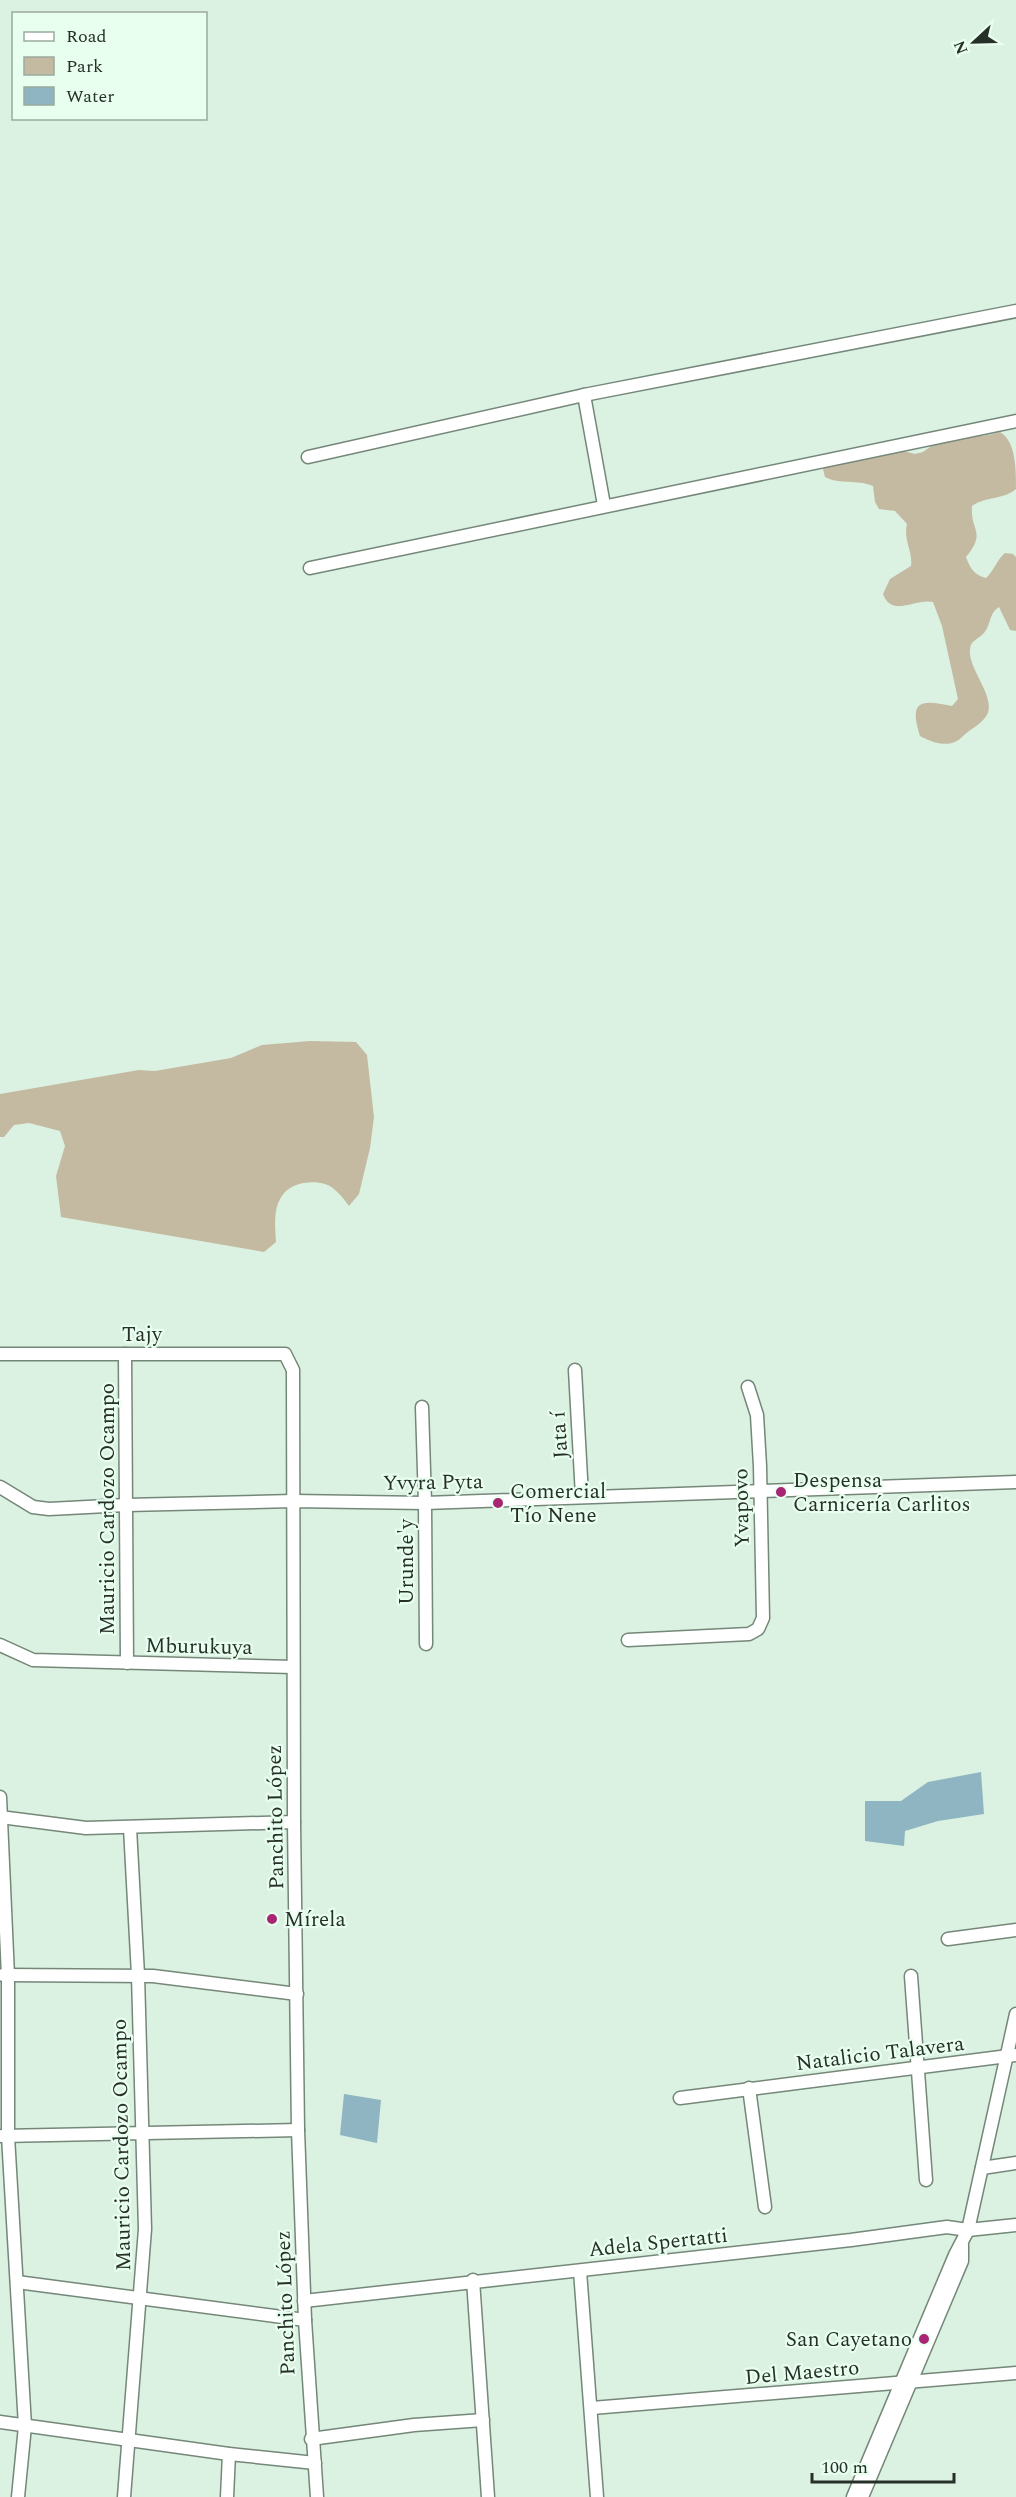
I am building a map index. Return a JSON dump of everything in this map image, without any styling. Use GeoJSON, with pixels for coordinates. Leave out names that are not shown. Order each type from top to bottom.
{"type":"FeatureCollection","features":[{"type":"Feature","properties":{"kind":"street"},"geometry":{"type":"LineString","coordinates":[[308,457],[584,395],[1016,311]]}},
{"type":"Feature","properties":{"kind":"street"},"geometry":{"type":"LineString","coordinates":[[584,395],[604,505]]}},
{"type":"Feature","properties":{"kind":"street"},"geometry":{"type":"LineString","coordinates":[[310,568],[1016,421]]}},
{"type":"Feature","properties":{"kind":"street","name":"Tajy"},"geometry":{"type":"LineString","coordinates":[[0,1354],[285,1354]]}},
{"type":"Feature","properties":{"kind":"street","name":"Mauricio Cardozo Ocampo"},"geometry":{"type":"LineString","coordinates":[[125,1354],[127,1664]]}},
{"type":"Feature","properties":{"kind":"street","name":"Panchito López"},"geometry":{"type":"LineString","coordinates":[[285,1354],[293,1370],[294,1822],[298,2130],[311,2439],[317,2497]]}},
{"type":"Feature","properties":{"kind":"street","name":"Jata í"},"geometry":{"type":"LineString","coordinates":[[575,1370],[582,1496]]}},
{"type":"Feature","properties":{"kind":"street","name":"Yvapovo"},"geometry":{"type":"LineString","coordinates":[[628,1640],[748,1634],[758,1629],[763,1618],[757,1415],[748,1387]]}},
{"type":"Feature","properties":{"kind":"street","name":"Urunde'y"},"geometry":{"type":"LineString","coordinates":[[422,1407],[426,1644]]}},
{"type":"Feature","properties":{"kind":"street","name":"Yvyra Pyta"},"geometry":{"type":"LineString","coordinates":[[0,1487],[33,1507],[49,1509],[126,1504],[425,1503],[1016,1482]]}},
{"type":"Feature","properties":{"kind":"street","name":"Mburukuya"},"geometry":{"type":"LineString","coordinates":[[0,1645],[33,1660],[293,1667]]}},
{"type":"Feature","properties":{"kind":"street"},"geometry":{"type":"LineString","coordinates":[[0,1797],[4,1975],[4,2136],[17,2282],[25,2426],[18,2497]]}},
{"type":"Feature","properties":{"kind":"street"},"geometry":{"type":"LineString","coordinates":[[0,1817],[86,1828],[294,1822]]}},
{"type":"Feature","properties":{"kind":"street","name":"Mauricio Cardozo Ocampo"},"geometry":{"type":"LineString","coordinates":[[124,2497],[146,2229],[138,1975],[130,1828]]}},
{"type":"Feature","properties":{"kind":"street"},"geometry":{"type":"LineString","coordinates":[[948,1939],[1016,1930]]}},
{"type":"Feature","properties":{"kind":"street"},"geometry":{"type":"LineString","coordinates":[[4,1975],[138,1975],[297,1994]]}},
{"type":"Feature","properties":{"kind":"street"},"geometry":{"type":"LineString","coordinates":[[911,1976],[926,2180]]}},
{"type":"Feature","properties":{"kind":"street"},"geometry":{"type":"LineString","coordinates":[[862,2497],[955,2255],[968,2230],[1010,2056],[1016,2014]]}},
{"type":"Feature","properties":{"kind":"street","name":"Natalicio Talavera"},"geometry":{"type":"LineString","coordinates":[[680,2098],[1010,2056]]}},
{"type":"Feature","properties":{"kind":"street"},"geometry":{"type":"LineString","coordinates":[[749,2088],[765,2207]]}},
{"type":"Feature","properties":{"kind":"street"},"geometry":{"type":"LineString","coordinates":[[4,2136],[298,2130]]}},
{"type":"Feature","properties":{"kind":"street"},"geometry":{"type":"LineString","coordinates":[[982,2168],[1016,2163]]}},
{"type":"Feature","properties":{"kind":"street","name":"Adela Spertatti"},"geometry":{"type":"LineString","coordinates":[[304,2301],[473,2280],[580,2271],[851,2240],[947,2227],[968,2230],[1016,2225]]}},
{"type":"Feature","properties":{"kind":"street"},"geometry":{"type":"LineString","coordinates":[[580,2271],[597,2497]]}},
{"type":"Feature","properties":{"kind":"street"},"geometry":{"type":"LineString","coordinates":[[473,2280],[488,2497]]}},
{"type":"Feature","properties":{"kind":"street"},"geometry":{"type":"LineString","coordinates":[[17,2282],[305,2320]]}},
{"type":"Feature","properties":{"kind":"street","name":"Del Maestro"},"geometry":{"type":"LineString","coordinates":[[592,2408],[1016,2373]]}},
{"type":"Feature","properties":{"kind":"street"},"geometry":{"type":"LineString","coordinates":[[853,2497],[905,2383]]}},
{"type":"Feature","properties":{"kind":"street"},"geometry":{"type":"LineString","coordinates":[[311,2439],[414,2425],[483,2420]]}},
{"type":"Feature","properties":{"kind":"street"},"geometry":{"type":"LineString","coordinates":[[0,2422],[229,2454],[315,2463]]}},
{"type":"Feature","properties":{"kind":"street"},"geometry":{"type":"LineString","coordinates":[[227,2497],[229,2454]]}},
{"type":"Feature","properties":{"kind":"green space"},"geometry":{"type":"Polygon","coordinates":[[[1000,432],[1012,449],[1016,489],[1006,495],[972,506],[977,536],[976,542],[966,557],[973,570],[986,578],[1005,553],[1016,557],[1016,631],[1010,630],[999,607],[986,630],[970,647],[974,667],[987,695],[988,712],[982,721],[957,741],[947,744],[936,743],[920,736],[916,715],[920,705],[933,703],[952,706],[958,699],[942,626],[933,602],[898,606],[887,601],[883,594],[890,579],[911,566],[906,535],[907,524],[895,511],[879,509],[875,502],[873,486],[825,477],[823,469],[830,459],[899,450],[915,454],[930,447],[932,439],[1000,432]]]}},
{"type":"Feature","properties":{"kind":"green space"},"geometry":{"type":"Polygon","coordinates":[[[310,1041],[356,1042],[367,1055],[374,1117],[370,1148],[359,1194],[349,1206],[329,1185],[314,1182],[290,1188],[279,1201],[276,1212],[276,1242],[264,1252],[61,1217],[56,1176],[65,1146],[60,1131],[29,1123],[14,1125],[4,1137],[0,1137],[0,1094],[139,1070],[155,1071],[231,1058],[262,1045],[310,1041]]]}},
{"type":"Feature","properties":{"kind":"water"},"geometry":{"type":"Polygon","coordinates":[[[981,1772],[984,1814],[938,1821],[905,1831],[904,1846],[865,1841],[865,1801],[901,1801],[928,1782],[981,1772]]]}},
{"type":"Feature","properties":{"kind":"water"},"geometry":{"type":"Polygon","coordinates":[[[344,2094],[381,2100],[377,2143],[340,2135],[344,2094]]]}},
{"type":"Feature","properties":{"kind":"place","name":"Despensa Carnicería Carlitos"},"geometry":{"type":"Point","coordinates":[781,1492]}},
{"type":"Feature","properties":{"kind":"place","name":"Comercial Tío Nene"},"geometry":{"type":"Point","coordinates":[498,1503]}},
{"type":"Feature","properties":{"kind":"place","name":"Mírela"},"geometry":{"type":"Point","coordinates":[272,1919]}},
{"type":"Feature","properties":{"kind":"place","name":"San Cayetano"},"geometry":{"type":"Point","coordinates":[924,2339]}}]}
